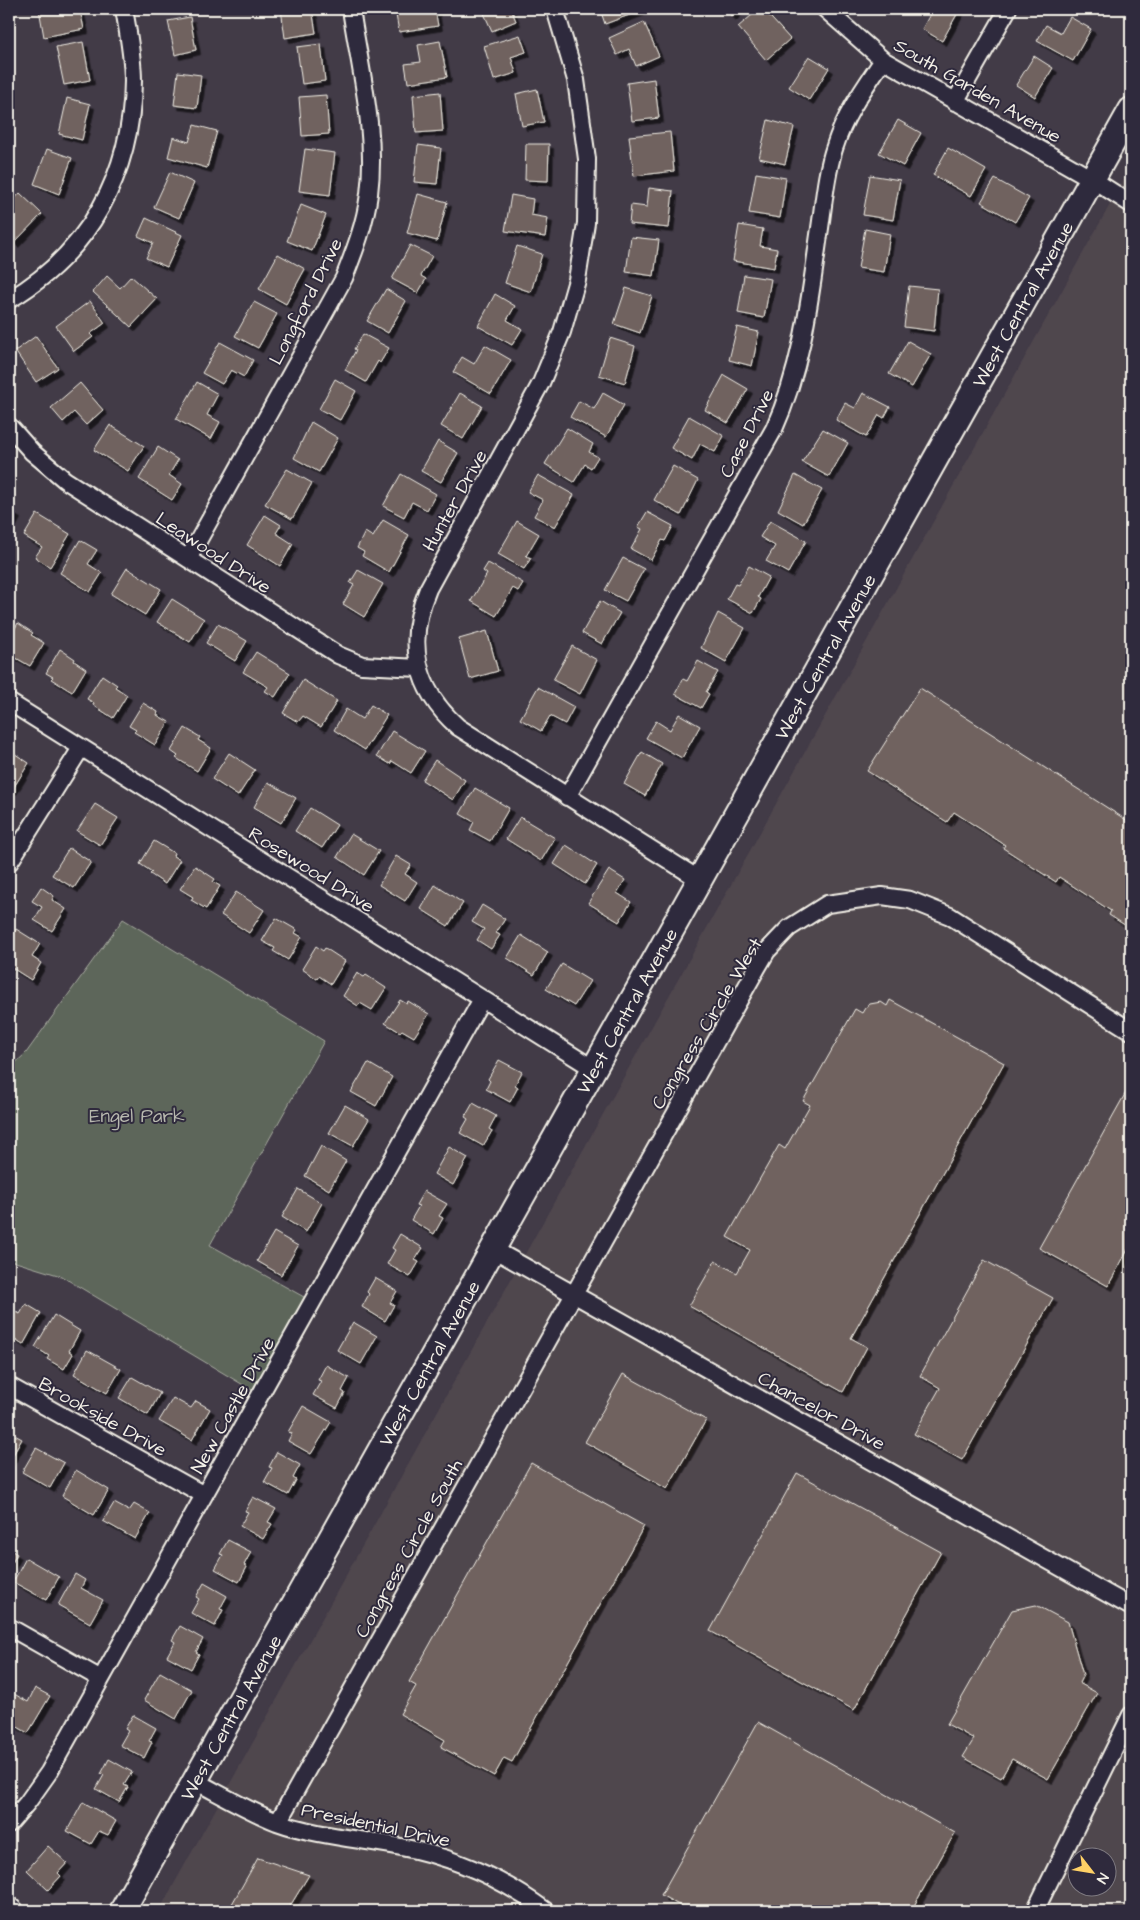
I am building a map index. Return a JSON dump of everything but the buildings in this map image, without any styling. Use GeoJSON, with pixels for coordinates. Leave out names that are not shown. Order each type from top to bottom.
{"type":"FeatureCollection","features":[{"type":"Feature","properties":{"kind":"street"},"geometry":{"type":"LineString","coordinates":[[9,300],[31,286],[57,265],[83,236],[106,198],[122,162],[131,120],[133,79],[124,9]]}},
{"type":"Feature","properties":{"kind":"street","name":"Longford Drive"},"geometry":{"type":"LineString","coordinates":[[188,559],[344,278],[361,235],[369,194],[371,149],[351,9]]}},
{"type":"Feature","properties":{"kind":"street","name":"Hunter Drive"},"geometry":{"type":"LineString","coordinates":[[555,9],[576,80],[587,159],[586,223],[577,280],[562,332],[541,384],[428,588],[421,604],[417,620],[416,651],[420,668],[432,699],[458,727],[700,880]]}},
{"type":"Feature","properties":{"kind":"street","name":"South Garden Avenue"},"geometry":{"type":"LineString","coordinates":[[825,9],[883,60],[1131,204]]}},
{"type":"Feature","properties":{"kind":"street"},"geometry":{"type":"LineString","coordinates":[[956,102],[1008,9]]}},
{"type":"Feature","properties":{"kind":"street","name":"Case Drive"},"geometry":{"type":"LineString","coordinates":[[567,797],[770,437],[784,406],[792,384],[806,328],[828,173],[834,147],[851,108],[883,60]]}},
{"type":"Feature","properties":{"kind":"street","name":"West Central Avenue"},"geometry":{"type":"LineString","coordinates":[[122,1911],[1131,110]]}},
{"type":"Feature","properties":{"kind":"street","name":"Leawood Drive"},"geometry":{"type":"LineString","coordinates":[[9,426],[32,452],[64,480],[338,655],[362,665],[420,668]]}},
{"type":"Feature","properties":{"kind":"street","name":"Rosewood Drive"},"geometry":{"type":"LineString","coordinates":[[9,702],[594,1069]]}},
{"type":"Feature","properties":{"kind":"street"},"geometry":{"type":"LineString","coordinates":[[9,864],[81,748]]}},
{"type":"Feature","properties":{"kind":"street","name":"Congress Circle West"},"geometry":{"type":"LineString","coordinates":[[573,1294],[767,951],[789,928],[827,904],[882,896],[910,900],[930,906],[950,916],[1131,1031]]}},
{"type":"Feature","properties":{"kind":"street","name":"New Castle Drive"},"geometry":{"type":"LineString","coordinates":[[9,1824],[49,1772],[482,999]]}},
{"type":"Feature","properties":{"kind":"street","name":"Chancelor Drive"},"geometry":{"type":"LineString","coordinates":[[493,1249],[1131,1607]]}},
{"type":"Feature","properties":{"kind":"street","name":"Congress Circle South"},"geometry":{"type":"LineString","coordinates":[[278,1822],[573,1294]]}},
{"type":"Feature","properties":{"kind":"street","name":"Brookside Drive"},"geometry":{"type":"LineString","coordinates":[[9,1386],[204,1495]]}},
{"type":"Feature","properties":{"kind":"street"},"geometry":{"type":"LineString","coordinates":[[9,1627],[101,1679]]}},
{"type":"Feature","properties":{"kind":"street"},"geometry":{"type":"LineString","coordinates":[[1035,1911],[1131,1716]]}},
{"type":"Feature","properties":{"kind":"street","name":"Presidential Drive"},"geometry":{"type":"LineString","coordinates":[[195,1782],[278,1822],[321,1833],[419,1850],[452,1860],[478,1870],[524,1895],[546,1911]]}},
{"type":"Feature","properties":{"kind":"street"},"geometry":{"type":"LineString","coordinates":[[9,1905],[16,1911]]}},
{"type":"Feature","properties":{"kind":"shaded area"},"geometry":{"type":"Polygon","coordinates":[[[1131,167],[1131,1911],[159,1911],[1131,167]]]}},
{"type":"Feature","properties":{"kind":"green space","name":"Engel Park"},"geometry":{"type":"Polygon","coordinates":[[[123,919],[324,1041],[210,1245],[313,1302],[260,1395],[61,1276],[9,1260],[9,1069],[26,1053],[123,919]]]}}]}
